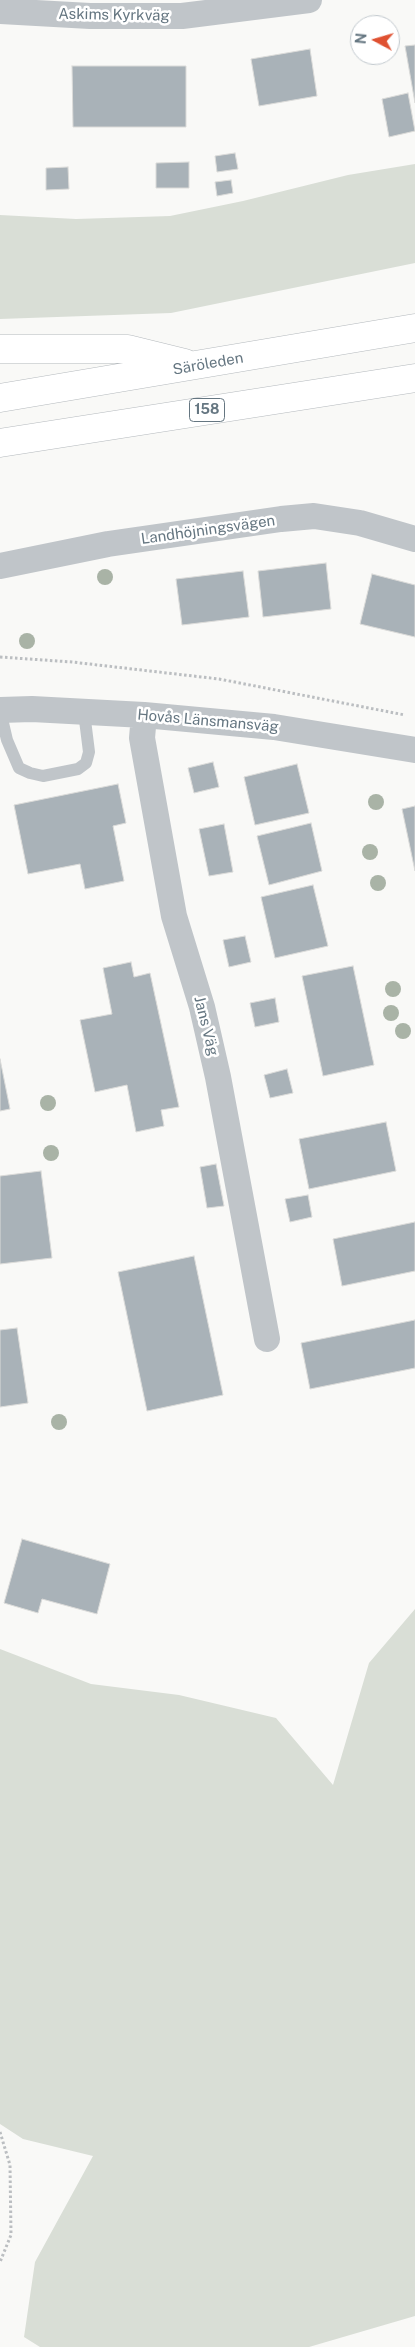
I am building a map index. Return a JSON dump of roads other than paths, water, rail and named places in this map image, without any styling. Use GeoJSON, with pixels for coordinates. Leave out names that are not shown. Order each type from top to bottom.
{"type":"FeatureCollection","features":[{"type":"Feature","properties":{"kind":"main road","name":"Säröleden"},"geometry":{"type":"LineString","coordinates":[[0,398],[415,328]]}},
{"type":"Feature","properties":{"kind":"main road"},"geometry":{"type":"LineString","coordinates":[[0,349],[128,349],[196,366]]}},
{"type":"Feature","properties":{"kind":"main road","name":"158"},"geometry":{"type":"LineString","coordinates":[[0,443],[415,378]]}},
{"type":"Feature","properties":{"kind":"street","name":"Askims Kyrkväg"},"geometry":{"type":"LineString","coordinates":[[0,11],[90,16],[309,0]]}},
{"type":"Feature","properties":{"kind":"street","name":"Landhöjningsvägen"},"geometry":{"type":"LineString","coordinates":[[0,566],[108,544],[314,516],[360,522],[415,539]]}},
{"type":"Feature","properties":{"kind":"street","name":"Hovås Länsmansväg"},"geometry":{"type":"LineString","coordinates":[[0,710],[32,709],[144,715],[274,726],[415,750]]}},
{"type":"Feature","properties":{"kind":"street","name":"Jans Väg"},"geometry":{"type":"LineString","coordinates":[[144,715],[142,738],[174,916],[202,1007],[218,1077],[267,1339]]}},
{"type":"Feature","properties":{"kind":"lane"},"geometry":{"type":"LineString","coordinates":[[0,710],[7,740],[20,768],[43,776],[78,769],[86,763],[89,752],[84,712]]}}]}
